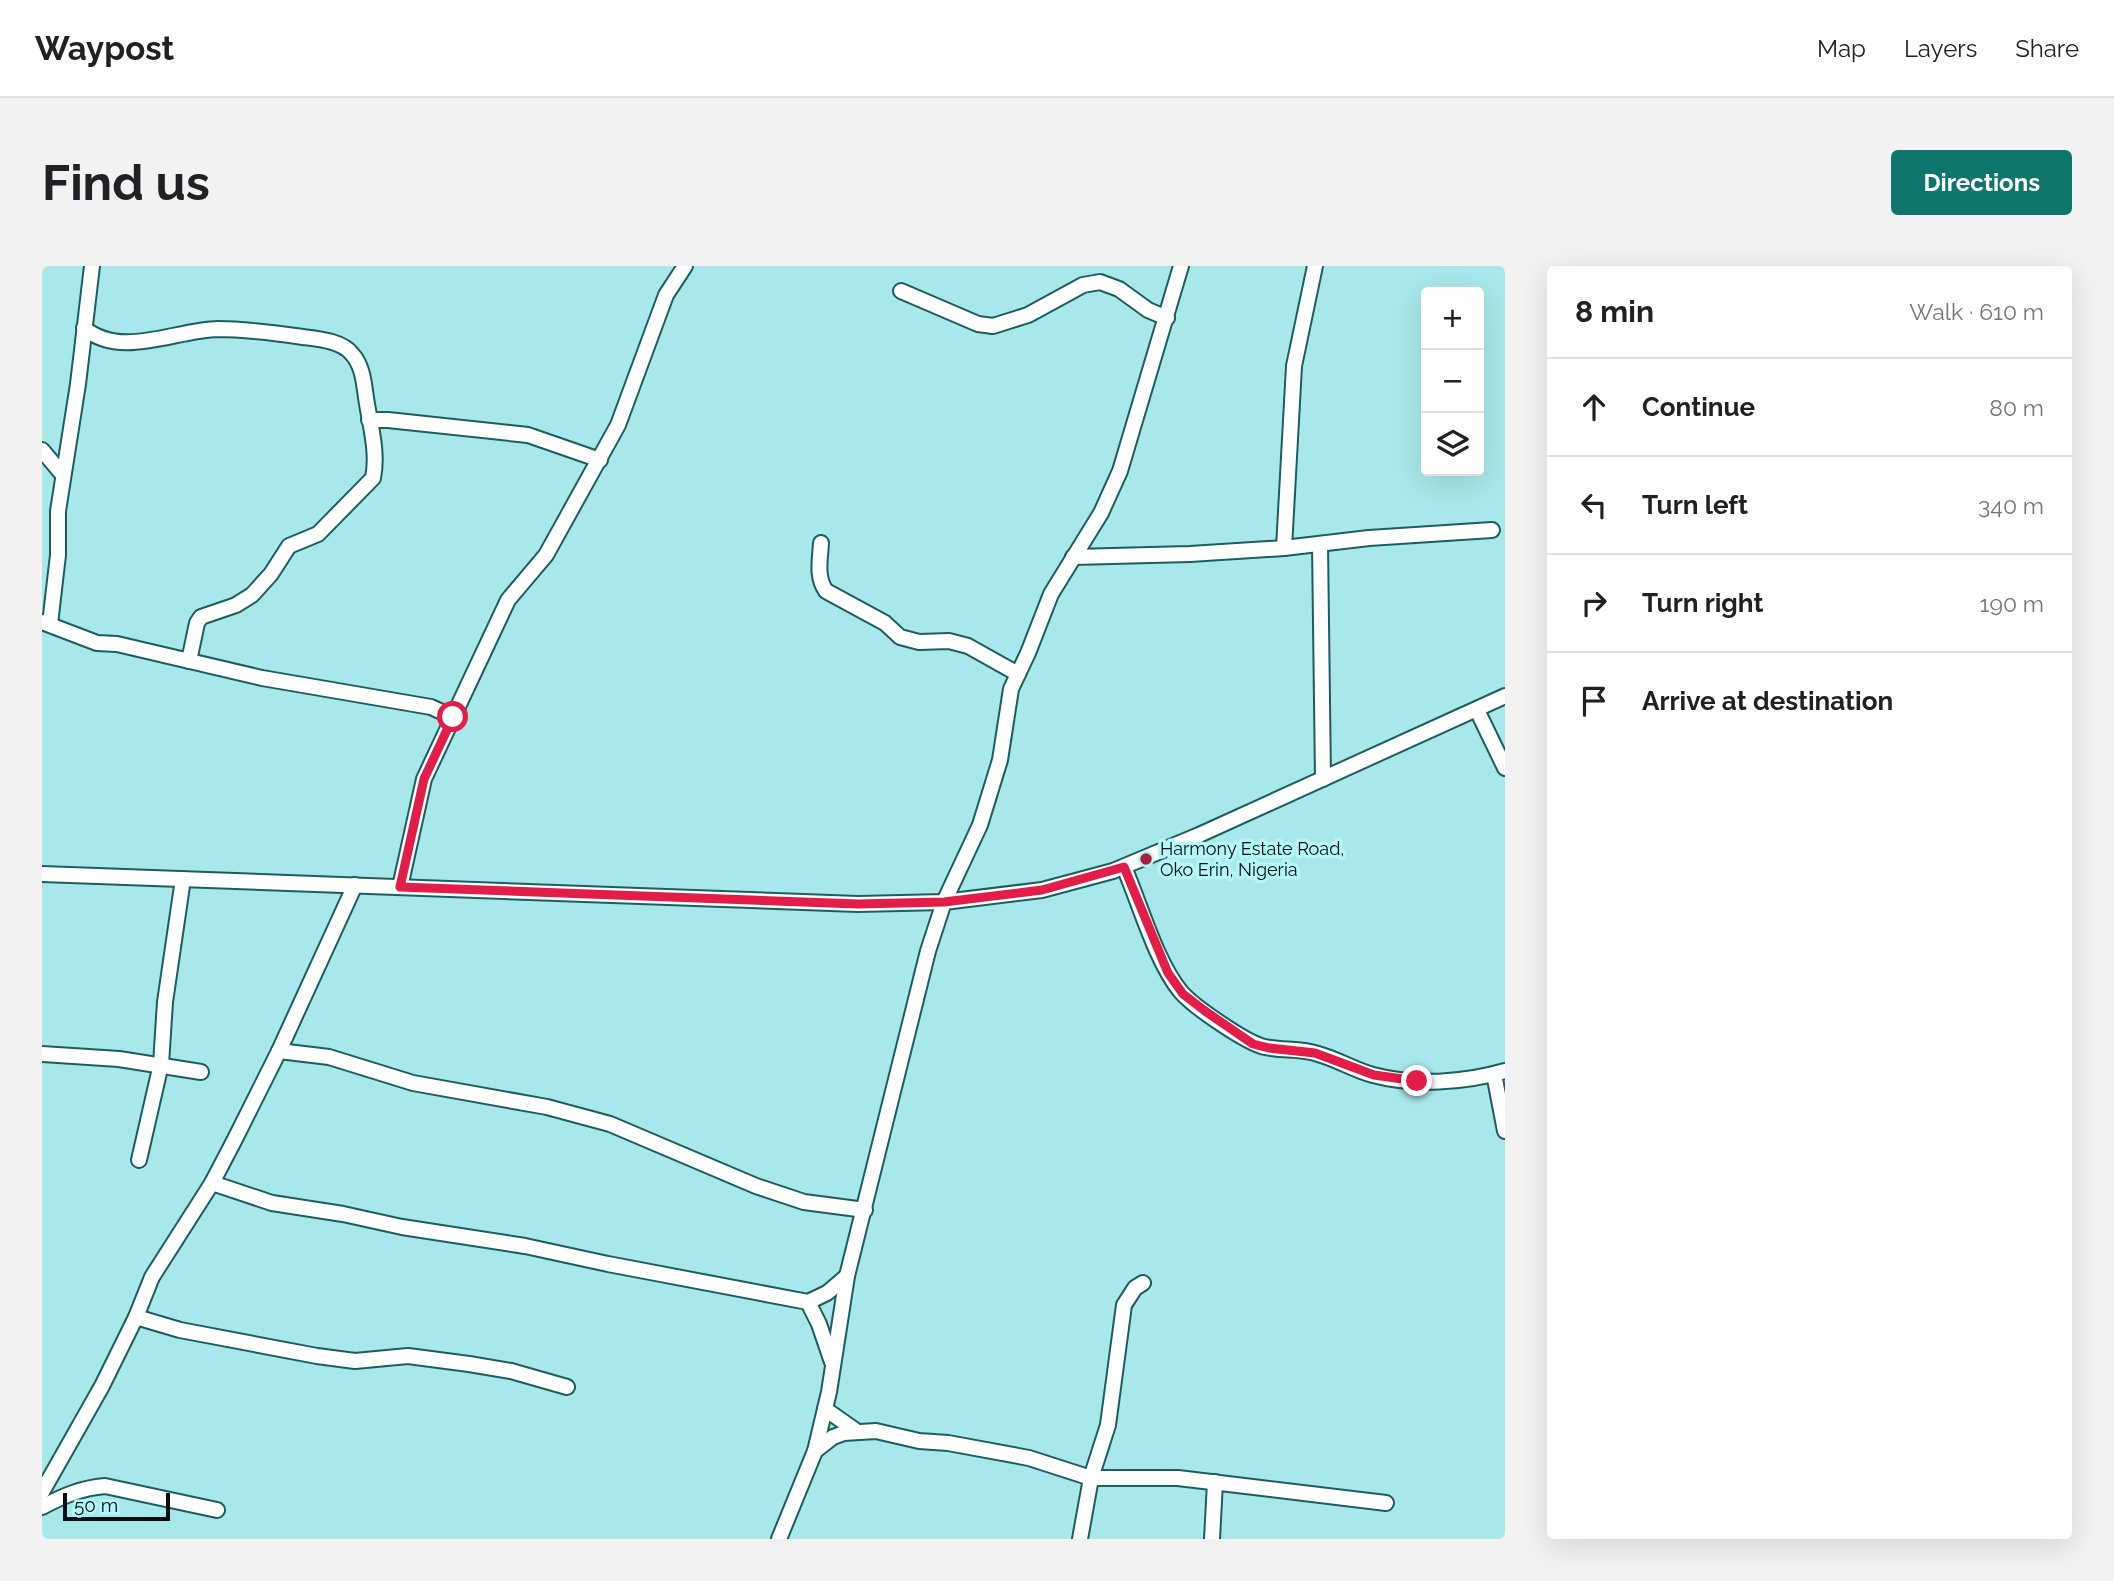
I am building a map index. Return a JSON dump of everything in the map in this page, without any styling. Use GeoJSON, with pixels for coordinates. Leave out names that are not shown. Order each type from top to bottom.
{"type":"FeatureCollection","features":[{"type":"Feature","properties":{"kind":"street"},"geometry":{"type":"LineString","coordinates":[[92,266],[58,511],[58,555],[46,623],[97,643],[117,644],[262,678],[431,706],[453,717]]}},
{"type":"Feature","properties":{"kind":"street"},"geometry":{"type":"LineString","coordinates":[[400,887],[424,779],[508,600],[546,555],[618,425],[666,295],[685,266]]}},
{"type":"Feature","properties":{"kind":"street"},"geometry":{"type":"LineString","coordinates":[[779,1539],[816,1451],[847,1276],[916,998],[944,902],[980,825],[1000,760],[1007,706],[1018,674],[1051,594],[1101,513],[1120,471],[1181,266]]}},
{"type":"Feature","properties":{"kind":"street"},"geometry":{"type":"LineString","coordinates":[[1284,548],[1294,366],[1315,266]]}},
{"type":"Feature","properties":{"kind":"street"},"geometry":{"type":"LineString","coordinates":[[901,291],[978,324],[993,326],[1028,315],[1083,285],[1100,282],[1119,289],[1148,310],[1167,318]]}},
{"type":"Feature","properties":{"kind":"street"},"geometry":{"type":"LineString","coordinates":[[84,328],[93,336],[121,343],[215,329],[276,333],[332,342],[347,348],[360,366],[375,467],[373,478],[318,534],[289,546],[271,574],[252,595],[236,605],[201,617],[197,623],[189,661]]}},
{"type":"Feature","properties":{"kind":"street"},"geometry":{"type":"LineString","coordinates":[[369,420],[528,435],[600,460]]}},
{"type":"Feature","properties":{"kind":"street"},"geometry":{"type":"LineString","coordinates":[[42,450],[64,475]]}},
{"type":"Feature","properties":{"kind":"street"},"geometry":{"type":"LineString","coordinates":[[1073,557],[1284,548],[1492,530]]}},
{"type":"Feature","properties":{"kind":"street"},"geometry":{"type":"LineString","coordinates":[[821,543],[819,570],[821,583],[826,591],[885,623],[900,637],[919,642],[949,641],[968,646],[1018,674]]}},
{"type":"Feature","properties":{"kind":"street"},"geometry":{"type":"LineString","coordinates":[[1320,544],[1323,779]]}},
{"type":"Feature","properties":{"kind":"street"},"geometry":{"type":"LineString","coordinates":[[42,874],[858,904],[944,902],[1042,890],[1124,867],[1505,696]]}},
{"type":"Feature","properties":{"kind":"street"},"geometry":{"type":"LineString","coordinates":[[1477,710],[1505,768]]}},
{"type":"Feature","properties":{"kind":"street"},"geometry":{"type":"LineString","coordinates":[[1124,867],[1168,973],[1183,994],[1253,1044],[1315,1053],[1374,1075],[1417,1081],[1450,1080],[1500,1073],[1505,1131]]}},
{"type":"Feature","properties":{"kind":"street"},"geometry":{"type":"LineString","coordinates":[[139,1160],[160,1064],[165,1002],[183,879]]}},
{"type":"Feature","properties":{"kind":"street"},"geometry":{"type":"LineString","coordinates":[[42,1492],[102,1386],[136,1317],[152,1277],[212,1183],[279,1051],[355,886]]}},
{"type":"Feature","properties":{"kind":"street"},"geometry":{"type":"LineString","coordinates":[[279,1051],[329,1057],[413,1083],[547,1107],[610,1124],[756,1186],[804,1202],[864,1210]]}},
{"type":"Feature","properties":{"kind":"street"},"geometry":{"type":"LineString","coordinates":[[42,1054],[160,1064],[201,1072]]}},
{"type":"Feature","properties":{"kind":"street"},"geometry":{"type":"LineString","coordinates":[[212,1183],[272,1203],[525,1246],[808,1301],[827,1293],[847,1276]]}},
{"type":"Feature","properties":{"kind":"street"},"geometry":{"type":"LineString","coordinates":[[1080,1539],[1091,1478],[1108,1425],[1124,1306],[1136,1288],[1143,1283]]}},
{"type":"Feature","properties":{"kind":"street"},"geometry":{"type":"LineString","coordinates":[[808,1301],[832,1364]]}},
{"type":"Feature","properties":{"kind":"street"},"geometry":{"type":"LineString","coordinates":[[136,1317],[180,1330],[317,1356],[355,1360],[408,1356],[457,1362],[510,1371],[567,1387]]}},
{"type":"Feature","properties":{"kind":"street"},"geometry":{"type":"LineString","coordinates":[[825,1409],[855,1430]]}},
{"type":"Feature","properties":{"kind":"street"},"geometry":{"type":"LineString","coordinates":[[816,1451],[833,1437],[855,1430],[876,1431],[919,1441],[948,1443],[1029,1458],[1091,1478],[1178,1478],[1386,1503]]}},
{"type":"Feature","properties":{"kind":"street"},"geometry":{"type":"LineString","coordinates":[[1212,1539],[1215,1482]]}},
{"type":"Feature","properties":{"kind":"street"},"geometry":{"type":"LineString","coordinates":[[42,1507],[69,1493],[87,1487],[105,1486],[217,1510]]}},
{"type":"Feature","properties":{"kind":"place","name":"Harmony Estate Road, Oko Erin, Nigeria"},"geometry":{"type":"Point","coordinates":[1146,859]}},
{"type":"Feature","properties":{"kind":"route"},"geometry":{"type":"LineString","coordinates":[[453,717],[424,779],[400,887],[858,904],[944,902],[1042,890],[1124,867],[1168,973],[1183,994],[1205,1011],[1253,1044],[1315,1053],[1374,1075],[1417,1081]]}}]}
